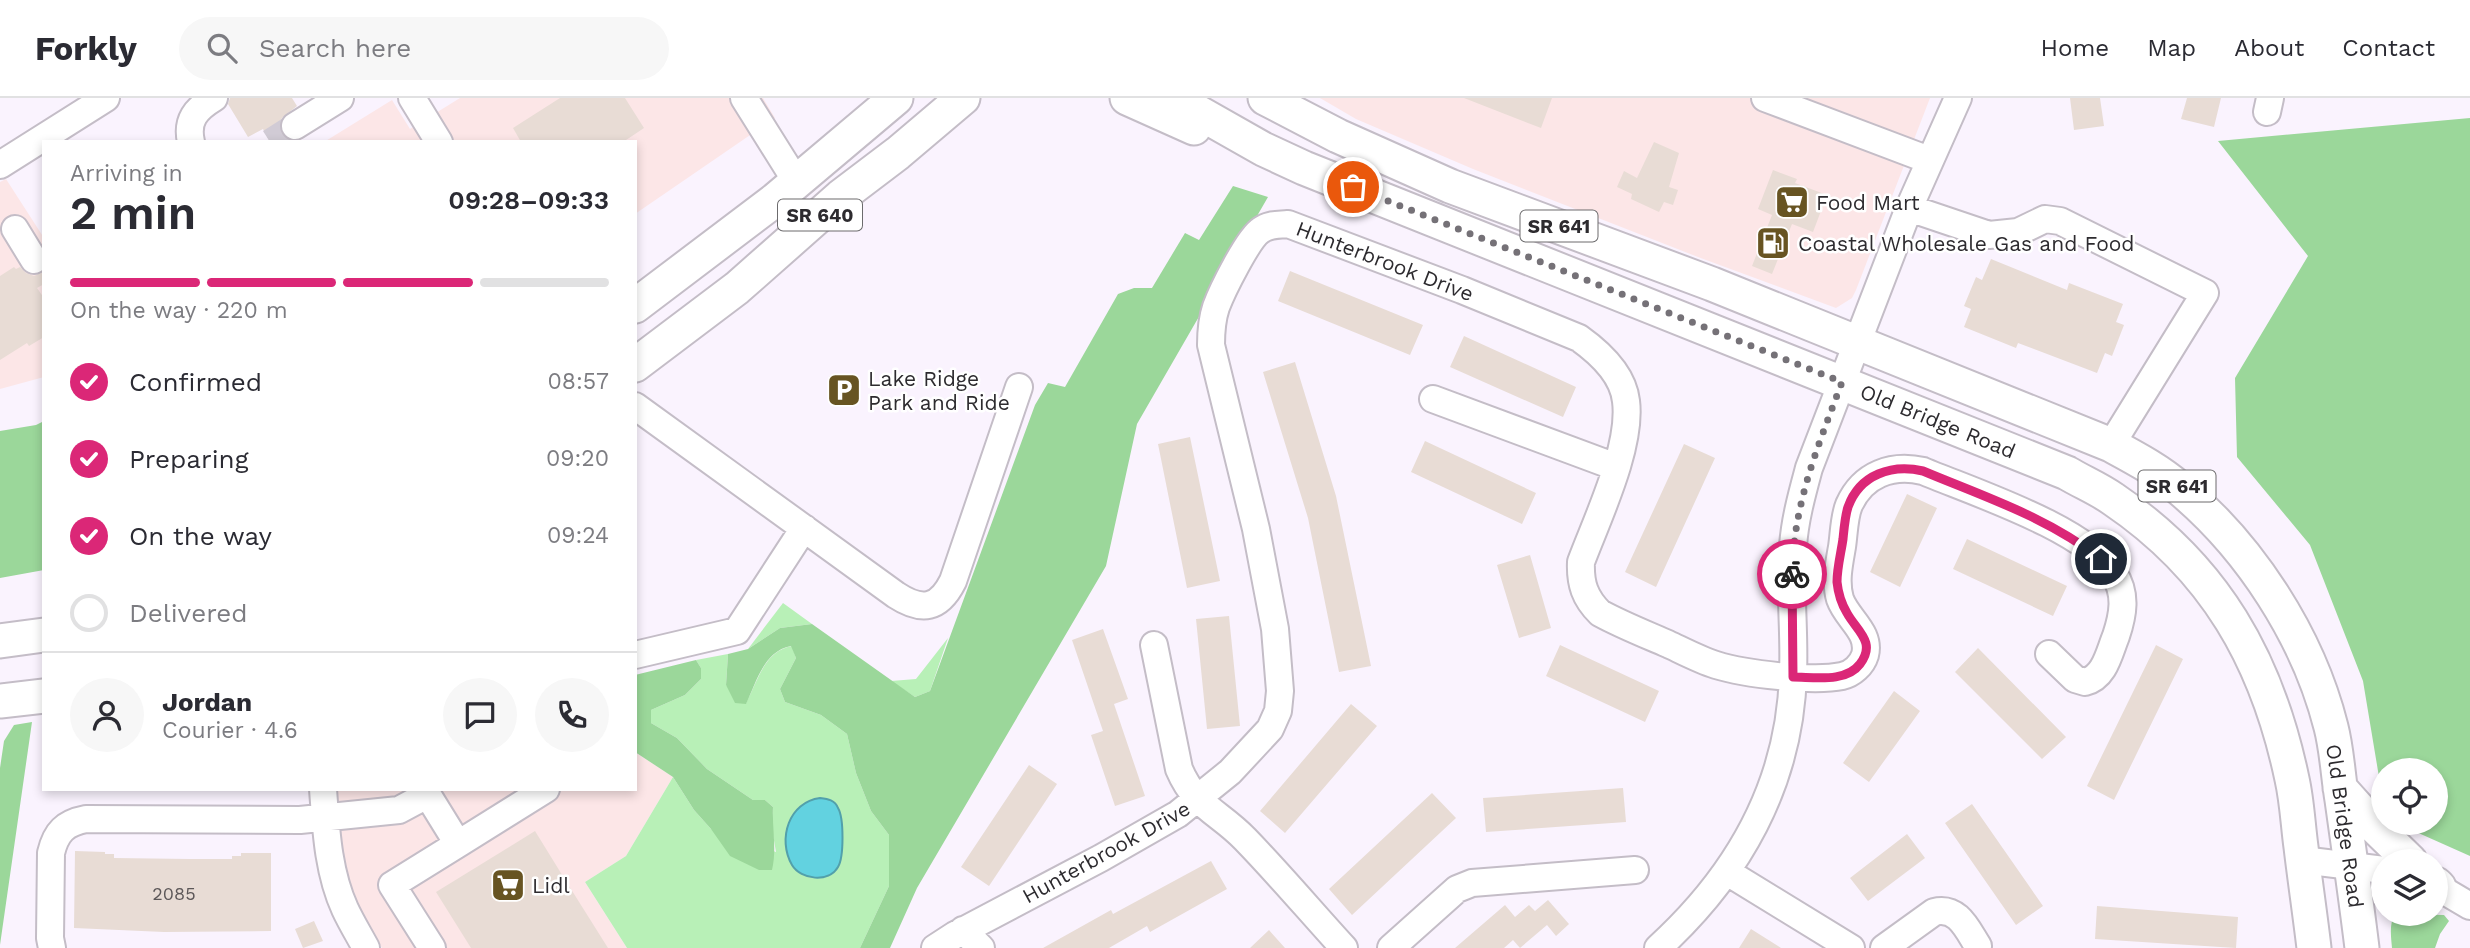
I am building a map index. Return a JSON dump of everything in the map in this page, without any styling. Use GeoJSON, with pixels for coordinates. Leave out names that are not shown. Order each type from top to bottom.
{"type":"FeatureCollection","features":[{"type":"Feature","properties":{"kind":"main road","name":"SR 640"},"geometry":{"type":"LineString","coordinates":[[637,305],[796,181],[896,98]]}},
{"type":"Feature","properties":{"kind":"main road"},"geometry":{"type":"LineString","coordinates":[[953,106],[981,98]]}},
{"type":"Feature","properties":{"kind":"main road"},"geometry":{"type":"LineString","coordinates":[[1127,98],[1198,129],[1263,149]]}},
{"type":"Feature","properties":{"kind":"main road","name":"Old Bridge Road"},"geometry":{"type":"LineString","coordinates":[[1173,98],[1263,149],[1304,168],[2067,473],[2111,498],[2146,523],[2206,582],[2231,617],[2267,686],[2293,782],[2314,948]]}},
{"type":"Feature","properties":{"kind":"main road","name":"Old Bridge Road"},"geometry":{"type":"LineString","coordinates":[[1265,98],[1359,146],[1450,186],[1858,341],[2111,445],[2147,464],[2178,487],[2235,545],[2270,591],[2310,666],[2331,729],[2362,948]]}},
{"type":"Feature","properties":{"kind":"main road","name":"SR 640"},"geometry":{"type":"LineString","coordinates":[[637,363],[737,288],[841,197],[953,106]]}},
{"type":"Feature","properties":{"kind":"main road"},"geometry":{"type":"LineString","coordinates":[[0,641],[42,635]]}},
{"type":"Feature","properties":{"kind":"main road"},"geometry":{"type":"LineString","coordinates":[[0,701],[42,696]]}},
{"type":"Feature","properties":{"kind":"main road"},"geometry":{"type":"LineString","coordinates":[[2340,788],[2398,849]]}},
{"type":"Feature","properties":{"kind":"street"},"geometry":{"type":"LineString","coordinates":[[0,165],[106,98]]}},
{"type":"Feature","properties":{"kind":"street"},"geometry":{"type":"LineString","coordinates":[[191,140],[191,119],[199,108],[214,98]]}},
{"type":"Feature","properties":{"kind":"street"},"geometry":{"type":"LineString","coordinates":[[295,126],[340,98]]}},
{"type":"Feature","properties":{"kind":"street"},"geometry":{"type":"LineString","coordinates":[[744,98],[796,181]]}},
{"type":"Feature","properties":{"kind":"street"},"geometry":{"type":"LineString","coordinates":[[1765,98],[1929,160]]}},
{"type":"Feature","properties":{"kind":"street"},"geometry":{"type":"LineString","coordinates":[[1658,948],[1680,928],[1727,872],[1752,832],[1773,785],[1785,741],[1793,677],[1792,572],[1799,507],[1809,468],[1909,208],[1958,98]]}},
{"type":"Feature","properties":{"kind":"street"},"geometry":{"type":"LineString","coordinates":[[420,101],[438,140]]}},
{"type":"Feature","properties":{"kind":"street"},"geometry":{"type":"LineString","coordinates":[[1909,208],[1989,235],[2018,232],[2045,219],[2060,221],[2205,293],[2111,445]]}},
{"type":"Feature","properties":{"kind":"street","name":"Hunterbrook Drive"},"geometry":{"type":"LineString","coordinates":[[935,948],[972,939],[1197,800],[1230,772],[1270,729],[1278,711],[1280,691],[1275,629],[1267,579],[1211,345],[1217,304],[1250,239],[1259,230],[1272,225],[1287,224],[1462,290],[1579,338],[1607,362],[1625,394],[1626,429],[1616,467],[1581,562],[1583,589],[1600,613],[1715,665],[1753,674],[1793,677],[1842,676],[1852,672],[1865,655],[1866,644],[1863,633],[1840,600],[1837,582],[1848,507],[1856,492],[1868,480],[1889,469],[1906,467],[1923,471],[2046,522],[2074,538],[2114,573],[2121,589],[2122,618],[2098,675],[2085,682],[2075,679],[2049,654]]}},
{"type":"Feature","properties":{"kind":"street"},"geometry":{"type":"LineString","coordinates":[[15,229],[34,260]]}},
{"type":"Feature","properties":{"kind":"street"},"geometry":{"type":"LineString","coordinates":[[637,407],[911,604],[923,607],[938,601],[953,580],[1019,387]]}},
{"type":"Feature","properties":{"kind":"street"},"geometry":{"type":"LineString","coordinates":[[1433,399],[1616,467]]}},
{"type":"Feature","properties":{"kind":"street"},"geometry":{"type":"LineString","coordinates":[[637,655],[737,631],[804,528]]}},
{"type":"Feature","properties":{"kind":"street"},"geometry":{"type":"LineString","coordinates":[[1154,645],[1179,769],[1185,783],[1197,800],[1244,838],[1344,948]]}},
{"type":"Feature","properties":{"kind":"street"},"geometry":{"type":"LineString","coordinates":[[323,791],[335,881],[344,909],[366,948]]}},
{"type":"Feature","properties":{"kind":"street"},"geometry":{"type":"LineString","coordinates":[[432,948],[392,885],[543,791]]}},
{"type":"Feature","properties":{"kind":"street"},"geometry":{"type":"LineString","coordinates":[[52,948],[51,853],[60,830],[71,822],[86,819],[274,822],[399,810],[425,792],[458,844]]}},
{"type":"Feature","properties":{"kind":"street"},"geometry":{"type":"LineString","coordinates":[[2302,860],[2371,868]]}},
{"type":"Feature","properties":{"kind":"street"},"geometry":{"type":"LineString","coordinates":[[1391,948],[1457,889],[1472,883],[1635,870]]}},
{"type":"Feature","properties":{"kind":"street"},"geometry":{"type":"LineString","coordinates":[[1727,872],[1851,948]]}},
{"type":"Feature","properties":{"kind":"street"},"geometry":{"type":"LineString","coordinates":[[2448,893],[2470,906]]}},
{"type":"Feature","properties":{"kind":"street"},"geometry":{"type":"LineString","coordinates":[[1884,948],[1934,912],[1942,910],[1952,912],[1960,918],[1978,946]]}},
{"type":"Feature","properties":{"kind":"shaded area"},"geometry":{"type":"Polygon","coordinates":[[[460,98],[763,98],[775,118],[637,213],[637,140],[327,140],[392,100],[410,129],[460,98]]]}},
{"type":"Feature","properties":{"kind":"shaded area"},"geometry":{"type":"Polygon","coordinates":[[[1320,98],[1930,98],[1856,290],[1852,298],[1836,308],[1473,169],[1356,119],[1320,98]]]}},
{"type":"Feature","properties":{"kind":"shaded area"},"geometry":{"type":"Polygon","coordinates":[[[6,179],[42,235],[42,378],[0,389],[0,182],[6,179]]]}},
{"type":"Feature","properties":{"kind":"shaded area"},"geometry":{"type":"Polygon","coordinates":[[[637,753],[673,777],[626,856],[585,882],[627,948],[382,948],[359,910],[344,867],[333,791],[637,791],[637,753]]]}},
{"type":"Feature","properties":{"kind":"green space"},"geometry":{"type":"Polygon","coordinates":[[[2470,118],[2470,856],[2423,835],[2448,835],[2448,758],[2376,758],[2363,681],[2310,545],[2237,457],[2235,378],[2308,256],[2218,141],[2470,118]]]}},
{"type":"Feature","properties":{"kind":"green space"},"geometry":{"type":"Polygon","coordinates":[[[1233,186],[1268,197],[1137,424],[1106,566],[917,888],[890,948],[860,948],[889,886],[889,835],[871,811],[856,773],[847,734],[821,715],[785,702],[780,689],[796,658],[791,646],[782,649],[768,660],[746,704],[735,703],[726,685],[728,654],[748,649],[780,628],[812,624],[915,697],[930,691],[1035,405],[1048,383],[1065,387],[1118,294],[1134,288],[1152,288],[1185,233],[1199,240],[1233,186]]]}},
{"type":"Feature","properties":{"kind":"green space"},"geometry":{"type":"Polygon","coordinates":[[[42,422],[42,570],[0,578],[0,431],[42,422]]]}},
{"type":"Feature","properties":{"kind":"green space"},"geometry":{"type":"Polygon","coordinates":[[[783,603],[812,624],[780,628],[748,649],[783,603]]]}},
{"type":"Feature","properties":{"kind":"green space"},"geometry":{"type":"Polygon","coordinates":[[[948,638],[930,691],[915,697],[891,681],[916,679],[948,638]]]}},
{"type":"Feature","properties":{"kind":"green space"},"geometry":{"type":"Polygon","coordinates":[[[792,646],[796,658],[780,689],[785,702],[821,715],[847,734],[856,773],[871,811],[889,835],[889,886],[860,948],[627,948],[585,882],[626,856],[673,777],[694,810],[711,829],[776,852],[772,829],[773,807],[765,800],[753,800],[707,769],[677,738],[651,723],[651,710],[685,695],[701,679],[701,668],[696,660],[728,654],[726,685],[746,703],[768,660],[782,649],[792,646]]]}},
{"type":"Feature","properties":{"kind":"green space"},"geometry":{"type":"Polygon","coordinates":[[[696,660],[701,668],[701,679],[685,695],[651,710],[651,723],[677,738],[707,769],[753,800],[765,800],[773,807],[772,870],[759,870],[730,856],[694,810],[673,777],[637,753],[637,675],[696,660]]]}},
{"type":"Feature","properties":{"kind":"green space"},"geometry":{"type":"Polygon","coordinates":[[[32,722],[0,945],[0,768],[4,741],[14,725],[32,722]]]}},
{"type":"Feature","properties":{"kind":"green space"},"geometry":{"type":"Polygon","coordinates":[[[2391,926],[2446,926],[2435,948],[2392,948],[2391,926]]]}},
{"type":"Feature","properties":{"kind":"water"},"geometry":{"type":"Polygon","coordinates":[[[820,798],[828,799],[837,805],[842,828],[842,847],[840,862],[834,872],[815,878],[802,874],[792,865],[786,833],[800,806],[820,798]]]}},
{"type":"Feature","properties":{"kind":"building"},"geometry":{"type":"Polygon","coordinates":[[[230,98],[292,98],[297,106],[282,118],[279,126],[282,135],[289,140],[269,140],[263,129],[248,137],[228,104],[230,98]]]}},
{"type":"Feature","properties":{"kind":"building"},"geometry":{"type":"Polygon","coordinates":[[[560,98],[625,98],[644,128],[626,140],[520,140],[513,128],[560,98]]]}},
{"type":"Feature","properties":{"kind":"building"},"geometry":{"type":"Polygon","coordinates":[[[1464,98],[1552,98],[1541,128],[1464,98]]]}},
{"type":"Feature","properties":{"kind":"building"},"geometry":{"type":"Polygon","coordinates":[[[2070,98],[2100,98],[2104,126],[2074,130],[2070,98]]]}},
{"type":"Feature","properties":{"kind":"building"},"geometry":{"type":"Polygon","coordinates":[[[2187,98],[2221,98],[2214,127],[2181,119],[2187,98]]]}},
{"type":"Feature","properties":{"kind":"building"},"geometry":{"type":"Polygon","coordinates":[[[1654,142],[1679,153],[1669,187],[1678,190],[1673,205],[1664,202],[1659,212],[1631,199],[1632,194],[1617,187],[1624,171],[1637,178],[1654,142]]]}},
{"type":"Feature","properties":{"kind":"building","name":"Food Mart"},"geometry":{"type":"Polygon","coordinates":[[[1773,170],[1797,179],[1795,183],[1827,195],[1813,232],[1792,224],[1772,274],[1752,266],[1772,215],[1758,209],[1773,170]]]}},
{"type":"Feature","properties":{"kind":"building"},"geometry":{"type":"Polygon","coordinates":[[[1991,259],[2067,290],[2069,283],[2123,304],[2116,322],[2124,325],[2112,356],[2105,353],[2097,373],[2018,343],[2016,348],[1964,327],[1971,309],[1964,306],[1976,277],[1982,280],[1991,259]]]}},
{"type":"Feature","properties":{"kind":"building"},"geometry":{"type":"Polygon","coordinates":[[[14,267],[20,267],[34,276],[42,273],[42,285],[37,288],[42,295],[42,338],[29,346],[27,343],[0,360],[0,276],[14,267]]]}},
{"type":"Feature","properties":{"kind":"building"},"geometry":{"type":"Polygon","coordinates":[[[1290,271],[1423,325],[1410,355],[1278,301],[1290,271]]]}},
{"type":"Feature","properties":{"kind":"building"},"geometry":{"type":"Polygon","coordinates":[[[1464,336],[1576,387],[1563,417],[1450,367],[1464,336]]]}},
{"type":"Feature","properties":{"kind":"building"},"geometry":{"type":"Polygon","coordinates":[[[1295,362],[1336,496],[1371,666],[1339,672],[1308,518],[1263,372],[1295,362]]]}},
{"type":"Feature","properties":{"kind":"building"},"geometry":{"type":"Polygon","coordinates":[[[1190,437],[1220,581],[1187,588],[1158,444],[1190,437]]]}},
{"type":"Feature","properties":{"kind":"building"},"geometry":{"type":"Polygon","coordinates":[[[1425,441],[1536,493],[1522,524],[1411,472],[1425,441]]]}},
{"type":"Feature","properties":{"kind":"building"},"geometry":{"type":"Polygon","coordinates":[[[1684,444],[1715,458],[1656,587],[1625,572],[1684,444]]]}},
{"type":"Feature","properties":{"kind":"building"},"geometry":{"type":"Polygon","coordinates":[[[1907,494],[1937,508],[1900,587],[1870,572],[1907,494]]]}},
{"type":"Feature","properties":{"kind":"building"},"geometry":{"type":"Polygon","coordinates":[[[1967,539],[2067,586],[2053,616],[1953,569],[1967,539]]]}},
{"type":"Feature","properties":{"kind":"building"},"geometry":{"type":"Polygon","coordinates":[[[1530,555],[1551,628],[1519,638],[1497,565],[1530,555]]]}},
{"type":"Feature","properties":{"kind":"building"},"geometry":{"type":"Polygon","coordinates":[[[1229,616],[1240,726],[1207,729],[1196,619],[1229,616]]]}},
{"type":"Feature","properties":{"kind":"building"},"geometry":{"type":"Polygon","coordinates":[[[1103,629],[1128,699],[1114,704],[1145,796],[1115,806],[1091,735],[1103,731],[1072,640],[1103,629]]]}},
{"type":"Feature","properties":{"kind":"building"},"geometry":{"type":"Polygon","coordinates":[[[1560,645],[1659,691],[1645,722],[1546,676],[1560,645]]]}},
{"type":"Feature","properties":{"kind":"building"},"geometry":{"type":"Polygon","coordinates":[[[2156,645],[2183,659],[2114,800],[2087,786],[2156,645]]]}},
{"type":"Feature","properties":{"kind":"building"},"geometry":{"type":"Polygon","coordinates":[[[1978,648],[2066,737],[2042,759],[1955,672],[1978,648]]]}},
{"type":"Feature","properties":{"kind":"building"},"geometry":{"type":"Polygon","coordinates":[[[1894,691],[1920,711],[1869,782],[1843,763],[1894,691]]]}},
{"type":"Feature","properties":{"kind":"building"},"geometry":{"type":"Polygon","coordinates":[[[1351,704],[1377,726],[1285,833],[1260,811],[1351,704]]]}},
{"type":"Feature","properties":{"kind":"building"},"geometry":{"type":"Polygon","coordinates":[[[1029,765],[1057,784],[989,886],[961,867],[1029,765]]]}},
{"type":"Feature","properties":{"kind":"building"},"geometry":{"type":"Polygon","coordinates":[[[1623,788],[1626,822],[1486,832],[1483,798],[1623,788]]]}},
{"type":"Feature","properties":{"kind":"building"},"geometry":{"type":"Polygon","coordinates":[[[1432,793],[1456,818],[1352,915],[1329,889],[1432,793]]]}},
{"type":"Feature","properties":{"kind":"building"},"geometry":{"type":"Polygon","coordinates":[[[1972,804],[2043,906],[2016,925],[1945,823],[1972,804]]]}},
{"type":"Feature","properties":{"kind":"building","name":"Lidl"},"geometry":{"type":"Polygon","coordinates":[[[535,831],[608,948],[471,948],[436,892],[535,831]]]}},
{"type":"Feature","properties":{"kind":"building"},"geometry":{"type":"Polygon","coordinates":[[[1907,834],[1925,858],[1868,901],[1850,878],[1907,834]]]}},
{"type":"Feature","properties":{"kind":"building"},"geometry":{"type":"Polygon","coordinates":[[[75,851],[105,852],[114,854],[114,858],[190,859],[232,859],[232,856],[241,856],[241,853],[271,853],[271,931],[164,932],[74,928],[75,851]]]}},
{"type":"Feature","properties":{"kind":"building"},"geometry":{"type":"Polygon","coordinates":[[[1211,861],[1227,889],[1150,932],[1147,926],[1109,948],[1043,948],[1111,910],[1113,914],[1211,861]]]}},
{"type":"Feature","properties":{"kind":"building"},"geometry":{"type":"Polygon","coordinates":[[[1548,900],[1569,924],[1556,936],[1547,925],[1520,948],[1513,940],[1504,948],[1455,948],[1505,905],[1515,917],[1529,905],[1535,911],[1548,900]]]}},
{"type":"Feature","properties":{"kind":"building"},"geometry":{"type":"Polygon","coordinates":[[[2097,906],[2238,917],[2236,948],[2095,939],[2097,906]]]}},
{"type":"Feature","properties":{"kind":"building"},"geometry":{"type":"Polygon","coordinates":[[[314,921],[323,941],[303,948],[295,929],[314,921]]]}},
{"type":"Feature","properties":{"kind":"building"},"geometry":{"type":"Polygon","coordinates":[[[1751,929],[1781,948],[1739,948],[1751,929]]]}},
{"type":"Feature","properties":{"kind":"building"},"geometry":{"type":"Polygon","coordinates":[[[1269,930],[1285,948],[1250,948],[1269,930]]]}},
{"type":"Feature","properties":{"kind":"tunnel"},"geometry":{"type":"LineString","coordinates":[[273,140],[295,126]]}},
{"type":"Feature","properties":{"kind":"way so far"},"geometry":{"type":"LineString","coordinates":[[1353,187],[1842,382],[1809,468],[1799,507],[1792,574]]}},
{"type":"Feature","properties":{"kind":"place","name":"Food Mart"},"geometry":{"type":"Point","coordinates":[1792,202]}},
{"type":"Feature","properties":{"kind":"place","name":"Coastal Wholesale Gas and Food"},"geometry":{"type":"Point","coordinates":[1773,243]}},
{"type":"Feature","properties":{"kind":"place","name":"Lake Ridge Park and Ride"},"geometry":{"type":"Point","coordinates":[844,390]}},
{"type":"Feature","properties":{"kind":"place","name":"Lidl"},"geometry":{"type":"Point","coordinates":[508,885]}},
{"type":"Feature","properties":{"kind":"route"},"geometry":{"type":"LineString","coordinates":[[1792,574],[1793,677],[1842,676],[1852,672],[1860,664],[1865,655],[1866,644],[1863,633],[1840,600],[1837,582],[1848,507],[1856,492],[1880,472],[1906,467],[1923,471],[2046,522],[2074,538],[2101,559]]}}]}
